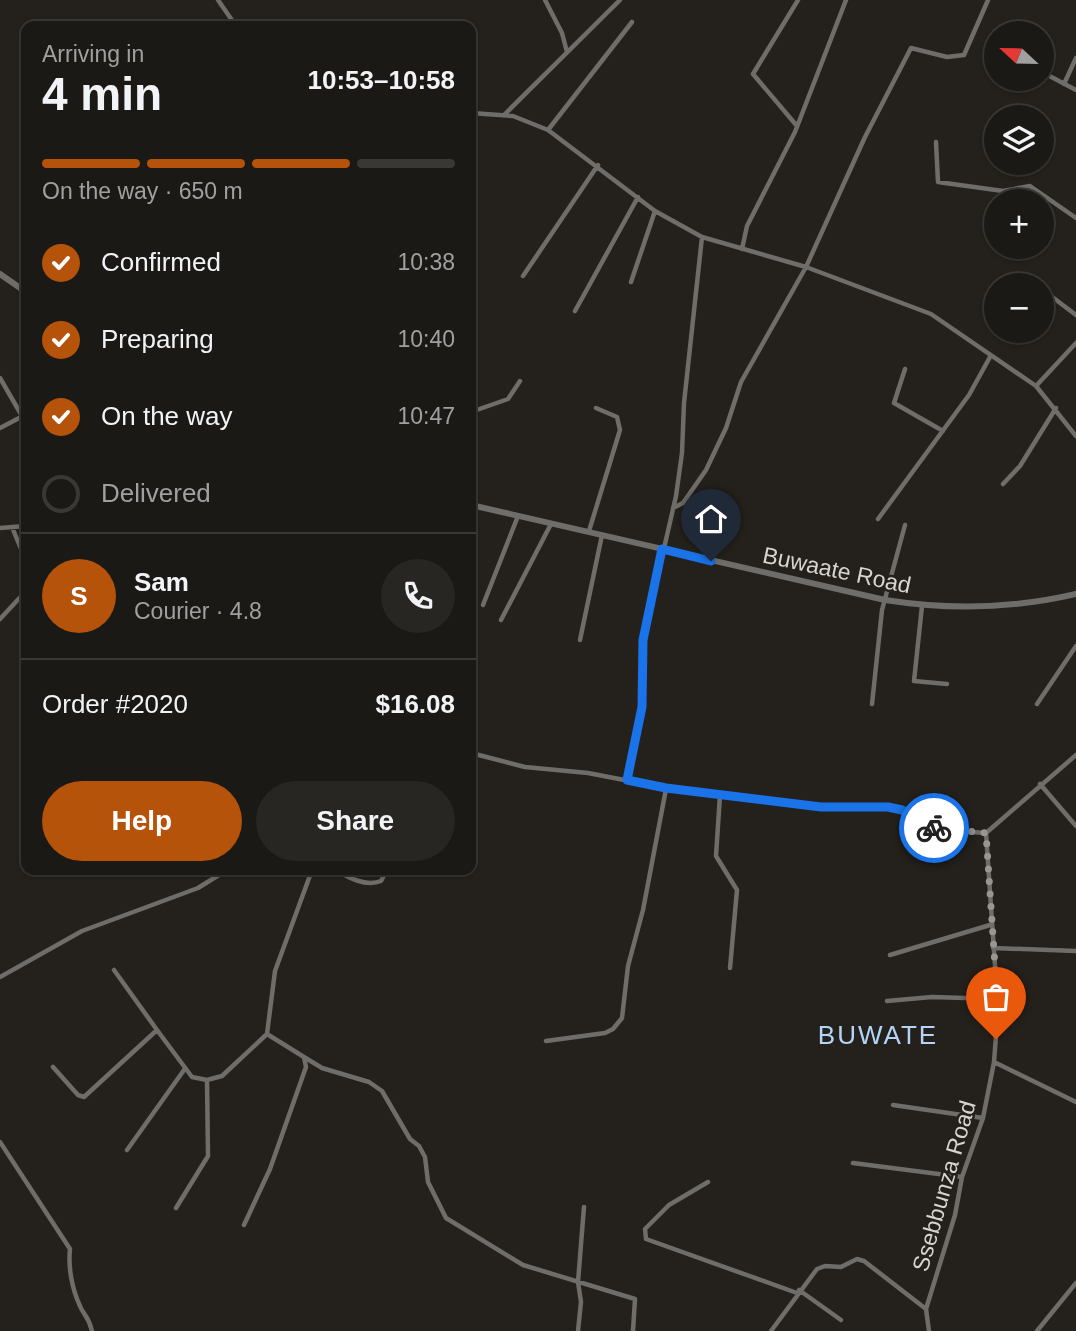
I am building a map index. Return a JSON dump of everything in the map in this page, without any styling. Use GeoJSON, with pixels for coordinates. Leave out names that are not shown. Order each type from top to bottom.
{"type":"FeatureCollection","features":[{"type":"Feature","properties":{"kind":"street"},"geometry":{"type":"LineString","coordinates":[[218,0],[233,21]]}},
{"type":"Feature","properties":{"kind":"street"},"geometry":{"type":"LineString","coordinates":[[545,0],[562,33],[567,53]]}},
{"type":"Feature","properties":{"kind":"street"},"geometry":{"type":"LineString","coordinates":[[504,115],[621,0]]}},
{"type":"Feature","properties":{"kind":"street"},"geometry":{"type":"LineString","coordinates":[[797,126],[753,74],[798,0]]}},
{"type":"Feature","properties":{"kind":"street"},"geometry":{"type":"LineString","coordinates":[[741,248],[747,226],[797,126],[846,0]]}},
{"type":"Feature","properties":{"kind":"street"},"geometry":{"type":"LineString","coordinates":[[673,508],[683,503],[706,470],[726,428],[741,383],[806,267],[865,137],[911,48],[947,57],[964,55],[988,0]]}},
{"type":"Feature","properties":{"kind":"street"},"geometry":{"type":"LineString","coordinates":[[548,130],[632,22]]}},
{"type":"Feature","properties":{"kind":"street"},"geometry":{"type":"LineString","coordinates":[[1064,84],[1076,58]]}},
{"type":"Feature","properties":{"kind":"street"},"geometry":{"type":"LineString","coordinates":[[1054,79],[1076,90]]}},
{"type":"Feature","properties":{"kind":"street"},"geometry":{"type":"LineString","coordinates":[[476,113],[504,115],[548,130],[598,165],[655,211],[702,237],[806,267],[921,309],[1036,386],[1076,436]]}},
{"type":"Feature","properties":{"kind":"street"},"geometry":{"type":"LineString","coordinates":[[936,142],[938,183],[1003,191],[1030,186],[1076,218]]}},
{"type":"Feature","properties":{"kind":"street"},"geometry":{"type":"LineString","coordinates":[[523,276],[598,165]]}},
{"type":"Feature","properties":{"kind":"street"},"geometry":{"type":"LineString","coordinates":[[575,311],[638,197]]}},
{"type":"Feature","properties":{"kind":"street"},"geometry":{"type":"LineString","coordinates":[[631,282],[655,211]]}},
{"type":"Feature","properties":{"kind":"street"},"geometry":{"type":"LineString","coordinates":[[627,780],[642,707],[643,640],[673,508],[682,453],[684,403],[702,237]]}},
{"type":"Feature","properties":{"kind":"street"},"geometry":{"type":"LineString","coordinates":[[0,274],[21,289]]}},
{"type":"Feature","properties":{"kind":"street"},"geometry":{"type":"LineString","coordinates":[[1054,298],[1076,315]]}},
{"type":"Feature","properties":{"kind":"street"},"geometry":{"type":"LineString","coordinates":[[1036,386],[1075,346]]}},
{"type":"Feature","properties":{"kind":"street"},"geometry":{"type":"LineString","coordinates":[[878,519],[969,395],[990,357]]}},
{"type":"Feature","properties":{"kind":"street"},"geometry":{"type":"LineString","coordinates":[[905,369],[894,403],[943,431]]}},
{"type":"Feature","properties":{"kind":"street"},"geometry":{"type":"LineString","coordinates":[[0,378],[21,413]]}},
{"type":"Feature","properties":{"kind":"street"},"geometry":{"type":"LineString","coordinates":[[476,410],[508,399],[520,381]]}},
{"type":"Feature","properties":{"kind":"street"},"geometry":{"type":"LineString","coordinates":[[589,531],[620,430],[617,417],[596,408]]}},
{"type":"Feature","properties":{"kind":"street"},"geometry":{"type":"LineString","coordinates":[[1003,484],[1020,466],[1056,408]]}},
{"type":"Feature","properties":{"kind":"street"},"geometry":{"type":"LineString","coordinates":[[0,428],[21,417]]}},
{"type":"Feature","properties":{"kind":"street","name":"Buwaate Road"},"geometry":{"type":"LineString","coordinates":[[476,508],[519,515],[885,600],[922,606],[1006,606],[1076,594]]}},
{"type":"Feature","properties":{"kind":"street"},"geometry":{"type":"LineString","coordinates":[[483,605],[519,515]]}},
{"type":"Feature","properties":{"kind":"street"},"geometry":{"type":"LineString","coordinates":[[500,620],[552,523]]}},
{"type":"Feature","properties":{"kind":"street"},"geometry":{"type":"LineString","coordinates":[[0,528],[21,526]]}},
{"type":"Feature","properties":{"kind":"street"},"geometry":{"type":"LineString","coordinates":[[872,704],[885,600],[905,526]]}},
{"type":"Feature","properties":{"kind":"street"},"geometry":{"type":"LineString","coordinates":[[12,527],[21,549]]}},
{"type":"Feature","properties":{"kind":"street"},"geometry":{"type":"LineString","coordinates":[[580,640],[602,534]]}},
{"type":"Feature","properties":{"kind":"street"},"geometry":{"type":"LineString","coordinates":[[0,620],[21,597]]}},
{"type":"Feature","properties":{"kind":"street"},"geometry":{"type":"LineString","coordinates":[[922,606],[914,681],[947,684]]}},
{"type":"Feature","properties":{"kind":"street"},"geometry":{"type":"LineString","coordinates":[[1037,704],[1076,646]]}},
{"type":"Feature","properties":{"kind":"street"},"geometry":{"type":"LineString","coordinates":[[476,754],[525,767],[627,780],[666,788],[821,807],[888,807],[902,810],[942,830],[986,833],[1076,755]]}},
{"type":"Feature","properties":{"kind":"street"},"geometry":{"type":"LineString","coordinates":[[1040,784],[1076,826]]}},
{"type":"Feature","properties":{"kind":"street"},"geometry":{"type":"LineString","coordinates":[[546,1041],[605,1033],[613,1029],[622,1018],[628,966],[643,910],[666,788]]}},
{"type":"Feature","properties":{"kind":"street"},"geometry":{"type":"LineString","coordinates":[[720,794],[716,856],[737,890],[730,968]]}},
{"type":"Feature","properties":{"kind":"street","name":"Ssebbunza Road"},"geometry":{"type":"LineString","coordinates":[[929,1331],[926,1310],[955,1215],[961,1177],[983,1118],[994,1062],[997,999],[986,833]]}},
{"type":"Feature","properties":{"kind":"street"},"geometry":{"type":"LineString","coordinates":[[0,976],[82,931],[190,891],[218,875]]}},
{"type":"Feature","properties":{"kind":"street"},"geometry":{"type":"LineString","coordinates":[[114,970],[184,1070],[192,1077],[207,1080],[222,1076],[267,1034],[275,971],[310,875]]}},
{"type":"Feature","properties":{"kind":"street"},"geometry":{"type":"LineString","coordinates":[[346,875],[372,884],[381,881],[384,875]]}},
{"type":"Feature","properties":{"kind":"street"},"geometry":{"type":"LineString","coordinates":[[890,955],[990,925]]}},
{"type":"Feature","properties":{"kind":"street"},"geometry":{"type":"LineString","coordinates":[[993,948],[1076,951]]}},
{"type":"Feature","properties":{"kind":"street"},"geometry":{"type":"LineString","coordinates":[[887,1001],[932,997],[997,999]]}},
{"type":"Feature","properties":{"kind":"street"},"geometry":{"type":"LineString","coordinates":[[53,1067],[78,1095],[83,1097],[157,1030]]}},
{"type":"Feature","properties":{"kind":"street"},"geometry":{"type":"LineString","coordinates":[[267,1034],[322,1068],[369,1082],[382,1091],[410,1139],[419,1146],[425,1157],[428,1182],[446,1218],[523,1265],[635,1299],[633,1331]]}},
{"type":"Feature","properties":{"kind":"street"},"geometry":{"type":"LineString","coordinates":[[244,1225],[270,1169],[306,1067],[304,1057]]}},
{"type":"Feature","properties":{"kind":"street"},"geometry":{"type":"LineString","coordinates":[[994,1062],[1076,1102]]}},
{"type":"Feature","properties":{"kind":"street"},"geometry":{"type":"LineString","coordinates":[[127,1150],[184,1070]]}},
{"type":"Feature","properties":{"kind":"street"},"geometry":{"type":"LineString","coordinates":[[176,1208],[208,1156],[207,1080]]}},
{"type":"Feature","properties":{"kind":"street"},"geometry":{"type":"LineString","coordinates":[[893,1105],[983,1118]]}},
{"type":"Feature","properties":{"kind":"street"},"geometry":{"type":"LineString","coordinates":[[0,1142],[70,1249],[68,1265],[80,1308],[87,1313],[92,1331]]}},
{"type":"Feature","properties":{"kind":"street"},"geometry":{"type":"LineString","coordinates":[[853,1163],[961,1177]]}},
{"type":"Feature","properties":{"kind":"street"},"geometry":{"type":"LineString","coordinates":[[708,1182],[669,1205],[645,1229],[646,1240],[798,1291],[841,1320]]}},
{"type":"Feature","properties":{"kind":"street"},"geometry":{"type":"LineString","coordinates":[[578,1331],[581,1302],[578,1282],[584,1207]]}},
{"type":"Feature","properties":{"kind":"street"},"geometry":{"type":"LineString","coordinates":[[771,1331],[798,1291],[822,1266],[841,1268],[860,1259],[926,1310]]}},
{"type":"Feature","properties":{"kind":"street"},"geometry":{"type":"LineString","coordinates":[[1037,1331],[1076,1283]]}},
{"type":"Feature","properties":{"kind":"way so far"},"geometry":{"type":"LineString","coordinates":[[934,828],[986,833],[998,1010],[996,1039]]}},
{"type":"Feature","properties":{"kind":"district","name":"BUWATE"},"geometry":{"type":"Point","coordinates":[878,1035]}},
{"type":"Feature","properties":{"kind":"route"},"geometry":{"type":"LineString","coordinates":[[711,561],[662,549],[643,640],[642,707],[635,728],[627,780],[666,788],[821,807],[888,807],[909,813],[934,828]]}}]}
